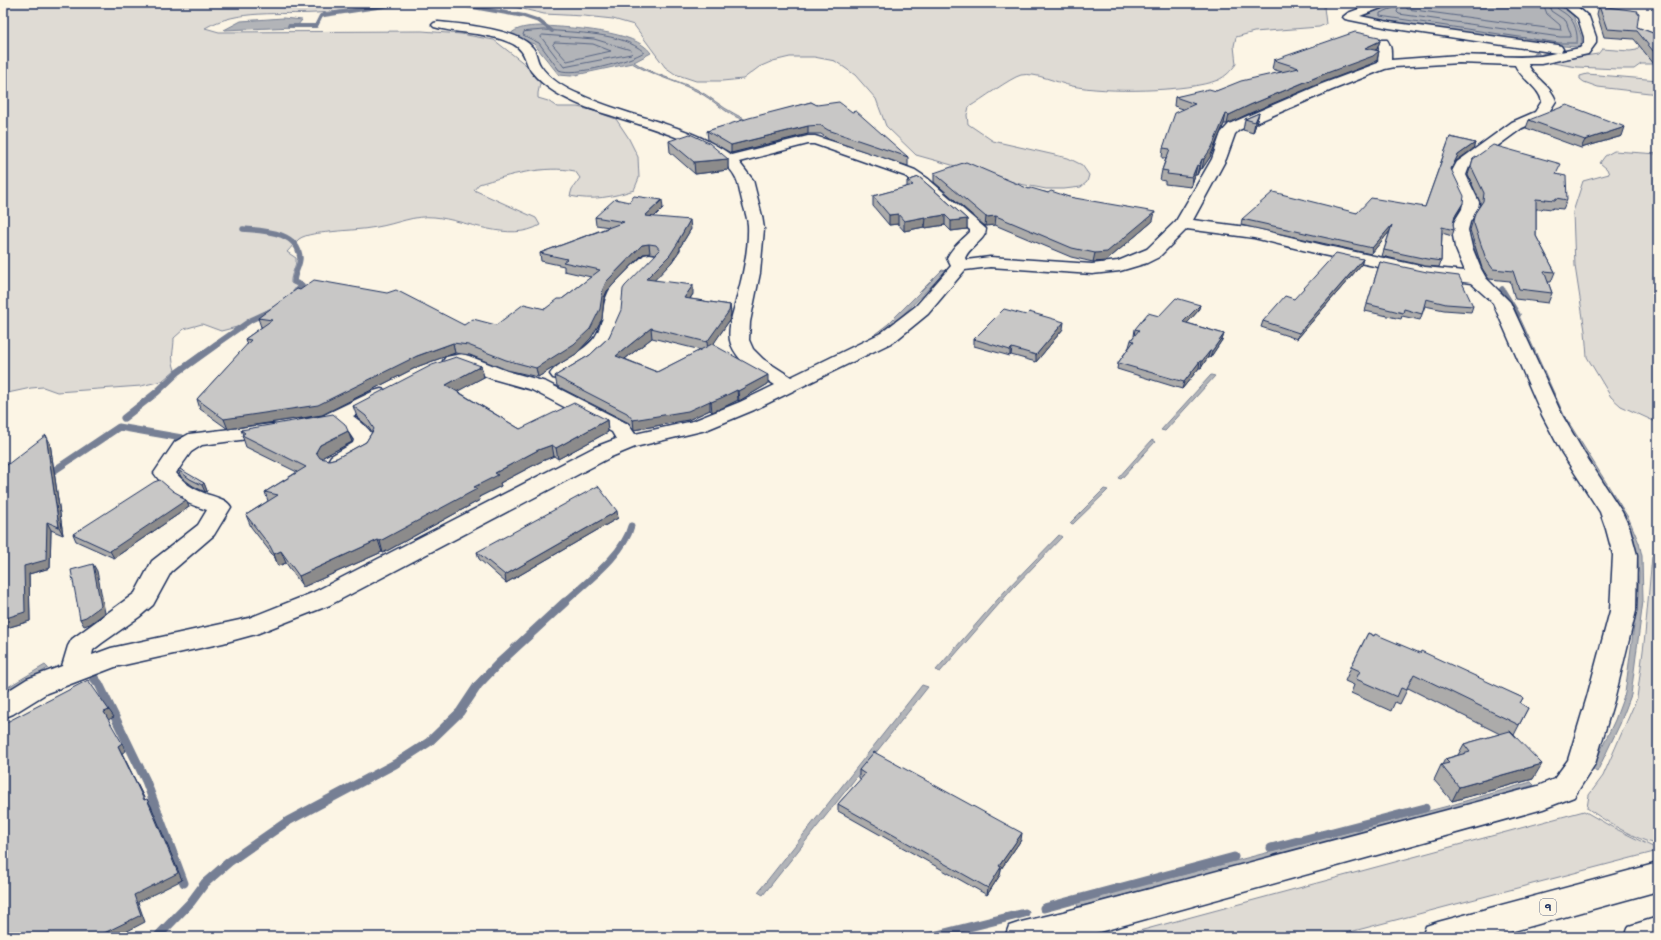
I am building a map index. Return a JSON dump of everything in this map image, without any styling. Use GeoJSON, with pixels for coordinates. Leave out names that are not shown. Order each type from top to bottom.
{"type":"FeatureCollection","features":[{"type":"Feature","properties":{"kind":"main road"},"geometry":{"type":"LineString","coordinates":[[1385,3],[1350,16],[1389,25],[1583,51]]}},
{"type":"Feature","properties":{"kind":"main road"},"geometry":{"type":"LineString","coordinates":[[3,707],[38,686],[111,658],[256,625],[321,599],[582,463],[628,442],[699,426],[747,406],[888,338],[922,310],[960,266],[990,262],[1080,269],[1108,268],[1120,266],[1141,259],[1153,253],[1183,224],[1220,159],[1228,133],[1234,127],[1327,87],[1385,65],[1415,61],[1459,59],[1520,61],[1541,60],[1583,51],[1590,43],[1590,36],[1583,17],[1566,3]]}},
{"type":"Feature","properties":{"kind":"main road"},"geometry":{"type":"LineString","coordinates":[[438,25],[497,35],[525,45],[529,50],[535,67],[558,89],[590,104],[690,138],[717,152],[738,168],[744,177],[756,228],[751,273],[740,331],[740,345],[748,356],[765,370],[790,385]]}},
{"type":"Feature","properties":{"kind":"main road"},"geometry":{"type":"LineString","coordinates":[[1383,43],[1385,47],[1385,65]]}},
{"type":"Feature","properties":{"kind":"main road"},"geometry":{"type":"LineString","coordinates":[[1021,937],[1065,932],[1543,797],[1564,788],[1581,764],[1601,697],[1623,611],[1625,555],[1618,529],[1611,512],[1573,453],[1552,415],[1500,302],[1494,293],[1477,278],[1459,233],[1462,219],[1470,210],[1471,204],[1469,197],[1459,181],[1458,175],[1462,165],[1517,125],[1540,115],[1546,108],[1549,101],[1546,92],[1526,74],[1520,61]]}},
{"type":"Feature","properties":{"kind":"main road"},"geometry":{"type":"LineString","coordinates":[[729,160],[810,140],[870,158],[910,173],[943,198],[978,229],[976,237],[960,247],[956,258],[960,266]]}},
{"type":"Feature","properties":{"kind":"main road"},"geometry":{"type":"LineString","coordinates":[[1183,224],[1254,233],[1320,250],[1425,272],[1477,278]]}},
{"type":"Feature","properties":{"kind":"main road"},"geometry":{"type":"LineString","coordinates":[[541,386],[584,359],[602,342],[612,319],[614,298],[617,292],[650,259]]}},
{"type":"Feature","properties":{"kind":"main road"},"geometry":{"type":"LineString","coordinates":[[434,368],[448,362],[462,360],[500,374],[541,386],[557,396],[621,428],[628,442]]}},
{"type":"Feature","properties":{"kind":"main road"},"geometry":{"type":"LineString","coordinates":[[74,672],[81,646],[130,611],[144,598],[161,567],[206,530],[218,512],[220,507],[186,495],[172,484],[165,473],[183,447],[197,439],[232,436],[327,421],[400,385]]}},
{"type":"Feature","properties":{"kind":"main road"},"geometry":{"type":"LineString","coordinates":[[332,463],[362,447],[365,440],[354,426],[338,416]]}},
{"type":"Feature","properties":{"kind":"main road","name":"9"},"geometry":{"type":"LineString","coordinates":[[1438,937],[1658,877]]}},
{"type":"Feature","properties":{"kind":"main road"},"geometry":{"type":"LineString","coordinates":[[1641,937],[1658,932]]}},
{"type":"Feature","properties":{"kind":"shaded area"},"geometry":{"type":"Polygon","coordinates":[[[3,3],[391,3],[325,12],[245,15],[218,22],[205,28],[219,32],[422,31],[461,34],[494,40],[530,68],[541,79],[538,98],[548,101],[557,107],[577,107],[591,110],[616,119],[628,137],[638,157],[639,178],[634,190],[618,195],[594,198],[570,196],[572,189],[580,178],[575,171],[563,169],[539,170],[514,174],[479,184],[474,190],[536,218],[540,225],[528,230],[515,232],[502,231],[447,219],[419,217],[384,226],[313,234],[302,237],[287,252],[296,258],[291,283],[297,286],[287,299],[237,327],[221,331],[202,324],[184,329],[174,338],[172,357],[175,370],[162,381],[141,386],[57,392],[43,387],[3,394],[3,3]]]}},
{"type":"Feature","properties":{"kind":"shaded area"},"geometry":{"type":"Polygon","coordinates":[[[498,3],[1329,3],[1324,7],[1326,24],[1319,27],[1254,32],[1236,37],[1234,46],[1236,64],[1228,73],[1218,80],[1187,87],[1167,89],[1104,90],[1072,86],[1040,76],[1027,74],[1016,77],[969,107],[967,115],[968,124],[993,141],[1068,158],[1082,165],[1089,175],[1087,182],[1081,187],[1046,189],[1020,184],[916,155],[886,126],[876,99],[855,75],[835,61],[814,57],[790,57],[773,61],[759,67],[743,79],[696,81],[675,74],[665,67],[634,25],[613,19],[544,14],[498,3]]]}},
{"type":"Feature","properties":{"kind":"shaded area"},"geometry":{"type":"Polygon","coordinates":[[[1640,44],[1658,64],[1641,64],[1634,69],[1617,69],[1577,67],[1553,63],[1557,60],[1598,54],[1602,49],[1637,50],[1640,44]]]}},
{"type":"Feature","properties":{"kind":"shaded area"},"geometry":{"type":"Polygon","coordinates":[[[1587,74],[1658,80],[1658,94],[1598,87],[1580,79],[1580,76],[1587,74]]]}},
{"type":"Feature","properties":{"kind":"shaded area"},"geometry":{"type":"Polygon","coordinates":[[[1614,151],[1658,154],[1658,423],[1621,406],[1611,397],[1587,357],[1585,331],[1575,266],[1573,212],[1583,181],[1609,174],[1607,169],[1600,163],[1605,156],[1614,151]]]}},
{"type":"Feature","properties":{"kind":"shaded area"},"geometry":{"type":"Polygon","coordinates":[[[1658,552],[1658,845],[1621,830],[1587,808],[1589,795],[1603,776],[1637,698],[1645,635],[1652,556],[1658,552]]]}},
{"type":"Feature","properties":{"kind":"shaded area"},"geometry":{"type":"Polygon","coordinates":[[[1584,811],[1612,827],[1657,849],[1654,852],[1331,937],[1117,937],[1584,811]]]}},
{"type":"Feature","properties":{"kind":"water"},"geometry":{"type":"Polygon","coordinates":[[[1396,3],[1556,3],[1573,15],[1581,35],[1582,43],[1579,47],[1563,46],[1544,55],[1531,57],[1510,57],[1508,56],[1534,55],[1535,52],[1539,53],[1539,55],[1551,51],[1430,28],[1360,17],[1396,3]]]}},
{"type":"Feature","properties":{"kind":"water"},"geometry":{"type":"Polygon","coordinates":[[[283,18],[302,20],[297,26],[294,27],[224,30],[241,21],[283,18]]]}},
{"type":"Feature","properties":{"kind":"water"},"geometry":{"type":"Polygon","coordinates":[[[545,26],[586,29],[631,39],[643,45],[651,53],[634,62],[641,66],[656,74],[696,89],[730,111],[760,126],[777,132],[804,137],[789,136],[779,134],[747,122],[732,115],[699,92],[647,71],[632,63],[571,76],[559,75],[534,44],[509,36],[520,28],[545,26]]]}},
{"type":"Feature","properties":{"kind":"water"},"geometry":{"type":"Polygon","coordinates":[[[942,270],[946,271],[892,326],[878,335],[875,334],[888,324],[942,270]]]}},
{"type":"Feature","properties":{"kind":"water"},"geometry":{"type":"Polygon","coordinates":[[[1512,307],[1515,307],[1564,415],[1629,519],[1639,543],[1642,556],[1643,601],[1631,695],[1620,724],[1597,772],[1592,769],[1615,720],[1625,693],[1638,596],[1639,574],[1637,555],[1634,539],[1626,520],[1560,414],[1536,357],[1512,307]]]}},
{"type":"Feature","properties":{"kind":"water"},"geometry":{"type":"Polygon","coordinates":[[[1211,375],[1215,376],[1165,431],[1161,430],[1211,375]]]}},
{"type":"Feature","properties":{"kind":"water"},"geometry":{"type":"Polygon","coordinates":[[[1152,440],[1155,442],[1121,479],[1118,478],[1152,440]]]}},
{"type":"Feature","properties":{"kind":"water"},"geometry":{"type":"Polygon","coordinates":[[[1104,489],[1108,490],[1073,524],[1070,523],[1104,489]]]}},
{"type":"Feature","properties":{"kind":"water"},"geometry":{"type":"Polygon","coordinates":[[[1059,535],[1062,537],[1013,588],[940,672],[936,670],[1005,591],[1059,535]]]}},
{"type":"Feature","properties":{"kind":"water"},"geometry":{"type":"Polygon","coordinates":[[[45,665],[48,668],[3,695],[3,690],[45,665]]]}},
{"type":"Feature","properties":{"kind":"water"},"geometry":{"type":"Polygon","coordinates":[[[922,685],[928,687],[763,895],[758,892],[922,685]]]}},
{"type":"Feature","properties":{"kind":"water"},"geometry":{"type":"Polygon","coordinates":[[[1531,782],[1534,785],[1420,818],[1078,907],[1076,902],[1448,806],[1531,782]]]}},
{"type":"Feature","properties":{"kind":"building"},"geometry":{"type":"Polygon","coordinates":[[[1599,6],[1638,11],[1637,27],[1658,35],[1658,57],[1637,31],[1607,29],[1599,6]]]}},
{"type":"Feature","properties":{"kind":"building"},"geometry":{"type":"Polygon","coordinates":[[[1355,32],[1379,37],[1380,41],[1365,48],[1379,51],[1373,56],[1324,74],[1229,115],[1226,114],[1212,147],[1204,159],[1202,159],[1199,166],[1197,165],[1192,177],[1167,174],[1168,171],[1162,170],[1170,149],[1163,148],[1175,113],[1195,104],[1175,97],[1209,89],[1216,91],[1241,81],[1299,68],[1274,60],[1355,32]]]}},
{"type":"Feature","properties":{"kind":"building"},"geometry":{"type":"Polygon","coordinates":[[[811,102],[817,105],[839,102],[852,112],[856,111],[908,157],[828,130],[820,125],[808,126],[731,145],[707,131],[749,118],[811,102]]]}},
{"type":"Feature","properties":{"kind":"building"},"geometry":{"type":"Polygon","coordinates":[[[1567,105],[1625,127],[1585,140],[1529,120],[1567,105]]]}},
{"type":"Feature","properties":{"kind":"building"},"geometry":{"type":"Polygon","coordinates":[[[1259,113],[1255,122],[1245,119],[1259,113]]]}},
{"type":"Feature","properties":{"kind":"building"},"geometry":{"type":"Polygon","coordinates":[[[690,134],[709,143],[728,159],[694,162],[669,141],[690,134]]]}},
{"type":"Feature","properties":{"kind":"building"},"geometry":{"type":"Polygon","coordinates":[[[1450,137],[1475,143],[1458,155],[1451,169],[1464,196],[1463,203],[1455,216],[1453,224],[1454,230],[1442,227],[1441,261],[1384,250],[1392,225],[1372,248],[1242,219],[1273,192],[1357,213],[1371,198],[1425,207],[1450,137]]]}},
{"type":"Feature","properties":{"kind":"building"},"geometry":{"type":"Polygon","coordinates":[[[1493,145],[1561,164],[1556,174],[1566,176],[1567,200],[1556,198],[1555,200],[1536,199],[1536,236],[1555,272],[1544,271],[1552,293],[1519,289],[1513,271],[1493,269],[1486,259],[1473,221],[1475,213],[1483,201],[1484,193],[1471,166],[1473,159],[1493,145]]]}},
{"type":"Feature","properties":{"kind":"building"},"geometry":{"type":"Polygon","coordinates":[[[966,162],[1029,189],[1031,188],[1048,193],[1051,191],[1069,197],[1155,212],[1107,252],[1095,253],[1072,248],[996,216],[986,217],[934,173],[966,162]]]}},
{"type":"Feature","properties":{"kind":"building"},"geometry":{"type":"Polygon","coordinates":[[[919,177],[967,219],[951,221],[945,215],[904,221],[898,214],[889,215],[873,196],[913,185],[907,181],[919,177]]]}},
{"type":"Feature","properties":{"kind":"building"},"geometry":{"type":"Polygon","coordinates":[[[634,196],[662,200],[645,216],[690,220],[670,255],[646,279],[693,285],[684,298],[730,305],[729,311],[707,342],[651,328],[616,356],[657,372],[712,344],[768,375],[738,391],[737,390],[688,411],[633,420],[627,413],[555,376],[590,355],[609,337],[621,310],[623,289],[660,250],[656,245],[649,244],[642,245],[606,282],[603,289],[600,309],[590,329],[574,344],[536,368],[506,360],[468,345],[453,343],[417,356],[318,405],[224,419],[197,399],[251,340],[245,339],[272,320],[258,318],[297,289],[300,290],[314,280],[387,293],[396,290],[464,325],[473,319],[496,325],[524,304],[545,309],[558,299],[562,299],[600,270],[563,262],[567,259],[540,253],[624,222],[595,217],[615,199],[629,202],[634,196]]]}},
{"type":"Feature","properties":{"kind":"building"},"geometry":{"type":"Polygon","coordinates":[[[1336,253],[1363,259],[1299,333],[1263,321],[1285,296],[1294,299],[1336,253]]]}},
{"type":"Feature","properties":{"kind":"building"},"geometry":{"type":"Polygon","coordinates":[[[1380,262],[1427,272],[1459,276],[1473,306],[1446,304],[1426,299],[1422,314],[1404,309],[1403,313],[1367,304],[1380,262]]]}},
{"type":"Feature","properties":{"kind":"building"},"geometry":{"type":"Polygon","coordinates":[[[1176,298],[1200,305],[1183,322],[1224,334],[1212,351],[1210,351],[1202,361],[1200,361],[1184,382],[1118,363],[1134,341],[1131,340],[1139,330],[1135,329],[1148,313],[1159,316],[1176,298]]]}},
{"type":"Feature","properties":{"kind":"building"},"geometry":{"type":"Polygon","coordinates":[[[1004,309],[1026,315],[1029,312],[1064,322],[1036,355],[1012,348],[1010,350],[974,339],[1004,309]]]}},
{"type":"Feature","properties":{"kind":"building"},"geometry":{"type":"Polygon","coordinates":[[[456,357],[481,366],[446,385],[520,429],[574,403],[607,420],[556,448],[552,445],[538,450],[495,473],[498,475],[474,487],[477,489],[380,541],[378,540],[299,576],[281,551],[274,554],[270,546],[246,515],[278,495],[265,492],[306,467],[242,435],[245,433],[241,430],[333,414],[345,424],[348,431],[320,445],[316,452],[320,458],[329,460],[337,458],[366,442],[374,429],[366,416],[353,406],[432,365],[456,357]]]}},
{"type":"Feature","properties":{"kind":"building"},"geometry":{"type":"Polygon","coordinates":[[[46,435],[59,527],[47,522],[46,560],[24,566],[25,612],[3,619],[3,468],[46,435]]]}},
{"type":"Feature","properties":{"kind":"building"},"geometry":{"type":"Polygon","coordinates":[[[180,469],[204,483],[202,485],[190,479],[178,470],[180,469]]]}},
{"type":"Feature","properties":{"kind":"building"},"geometry":{"type":"Polygon","coordinates":[[[160,480],[173,491],[182,496],[180,497],[186,500],[110,551],[73,534],[154,482],[160,480]]]}},
{"type":"Feature","properties":{"kind":"building"},"geometry":{"type":"Polygon","coordinates":[[[598,486],[617,511],[505,575],[477,552],[598,486]]]}},
{"type":"Feature","properties":{"kind":"building"},"geometry":{"type":"Polygon","coordinates":[[[93,564],[101,606],[86,617],[80,619],[71,570],[93,564]]]}},
{"type":"Feature","properties":{"kind":"building"},"geometry":{"type":"Polygon","coordinates":[[[1368,633],[1374,636],[1375,634],[1420,653],[1421,651],[1523,698],[1520,703],[1528,708],[1519,725],[1414,674],[1406,690],[1401,688],[1397,697],[1356,679],[1360,671],[1351,667],[1368,633]]]}},
{"type":"Feature","properties":{"kind":"building"},"geometry":{"type":"Polygon","coordinates":[[[88,680],[109,710],[104,712],[122,743],[118,746],[144,800],[147,799],[178,873],[134,895],[141,915],[96,937],[3,937],[3,724],[88,680]]]}},
{"type":"Feature","properties":{"kind":"building"},"geometry":{"type":"Polygon","coordinates":[[[1510,731],[1542,764],[1459,787],[1441,765],[1449,763],[1445,759],[1470,752],[1464,744],[1510,731]]]}},
{"type":"Feature","properties":{"kind":"building"},"geometry":{"type":"Polygon","coordinates":[[[874,752],[1022,833],[999,866],[1001,867],[988,888],[838,804],[865,774],[859,770],[874,752]]]}},
{"type":"Feature","properties":{"kind":"waterway"},"geometry":{"type":"LineString","coordinates":[[289,26],[316,26],[321,16],[324,15],[404,3]]}},
{"type":"Feature","properties":{"kind":"waterway"},"geometry":{"type":"LineString","coordinates":[[450,3],[524,16],[539,21],[552,31]]}},
{"type":"Feature","properties":{"kind":"waterway"},"geometry":{"type":"LineString","coordinates":[[1481,56],[1503,56]]}},
{"type":"Feature","properties":{"kind":"waterway"},"geometry":{"type":"LineString","coordinates":[[1522,128],[1531,124]]}},
{"type":"Feature","properties":{"kind":"waterway"},"geometry":{"type":"LineString","coordinates":[[243,229],[278,234],[293,242],[298,249],[300,258],[294,282],[302,285],[293,296]]}},
{"type":"Feature","properties":{"kind":"waterway"},"geometry":{"type":"LineString","coordinates":[[1471,242],[1482,267]]}},
{"type":"Feature","properties":{"kind":"waterway"},"geometry":{"type":"LineString","coordinates":[[1502,289],[1518,315]]}},
{"type":"Feature","properties":{"kind":"waterway"},"geometry":{"type":"LineString","coordinates":[[215,345],[251,320],[273,310]]}},
{"type":"Feature","properties":{"kind":"waterway"},"geometry":{"type":"LineString","coordinates":[[124,418],[157,392],[178,372],[217,344]]}},
{"type":"Feature","properties":{"kind":"waterway"},"geometry":{"type":"LineString","coordinates":[[46,476],[119,427],[182,438]]}},
{"type":"Feature","properties":{"kind":"waterway"},"geometry":{"type":"LineString","coordinates":[[564,603],[612,558],[627,537],[631,526]]}},
{"type":"Feature","properties":{"kind":"waterway"},"geometry":{"type":"LineString","coordinates":[[157,937],[191,902],[205,883],[229,862],[288,821],[395,764],[429,742],[460,712],[478,685],[498,664],[565,602]]}},
{"type":"Feature","properties":{"kind":"waterway"},"geometry":{"type":"LineString","coordinates":[[94,678],[99,684],[146,781],[184,883]]}},
{"type":"Feature","properties":{"kind":"waterway"},"geometry":{"type":"LineString","coordinates":[[1271,848],[1425,808]]}},
{"type":"Feature","properties":{"kind":"waterway"},"geometry":{"type":"LineString","coordinates":[[1044,908],[1234,857]]}},
{"type":"Feature","properties":{"kind":"waterway"},"geometry":{"type":"LineString","coordinates":[[929,937],[1025,913]]}}]}
